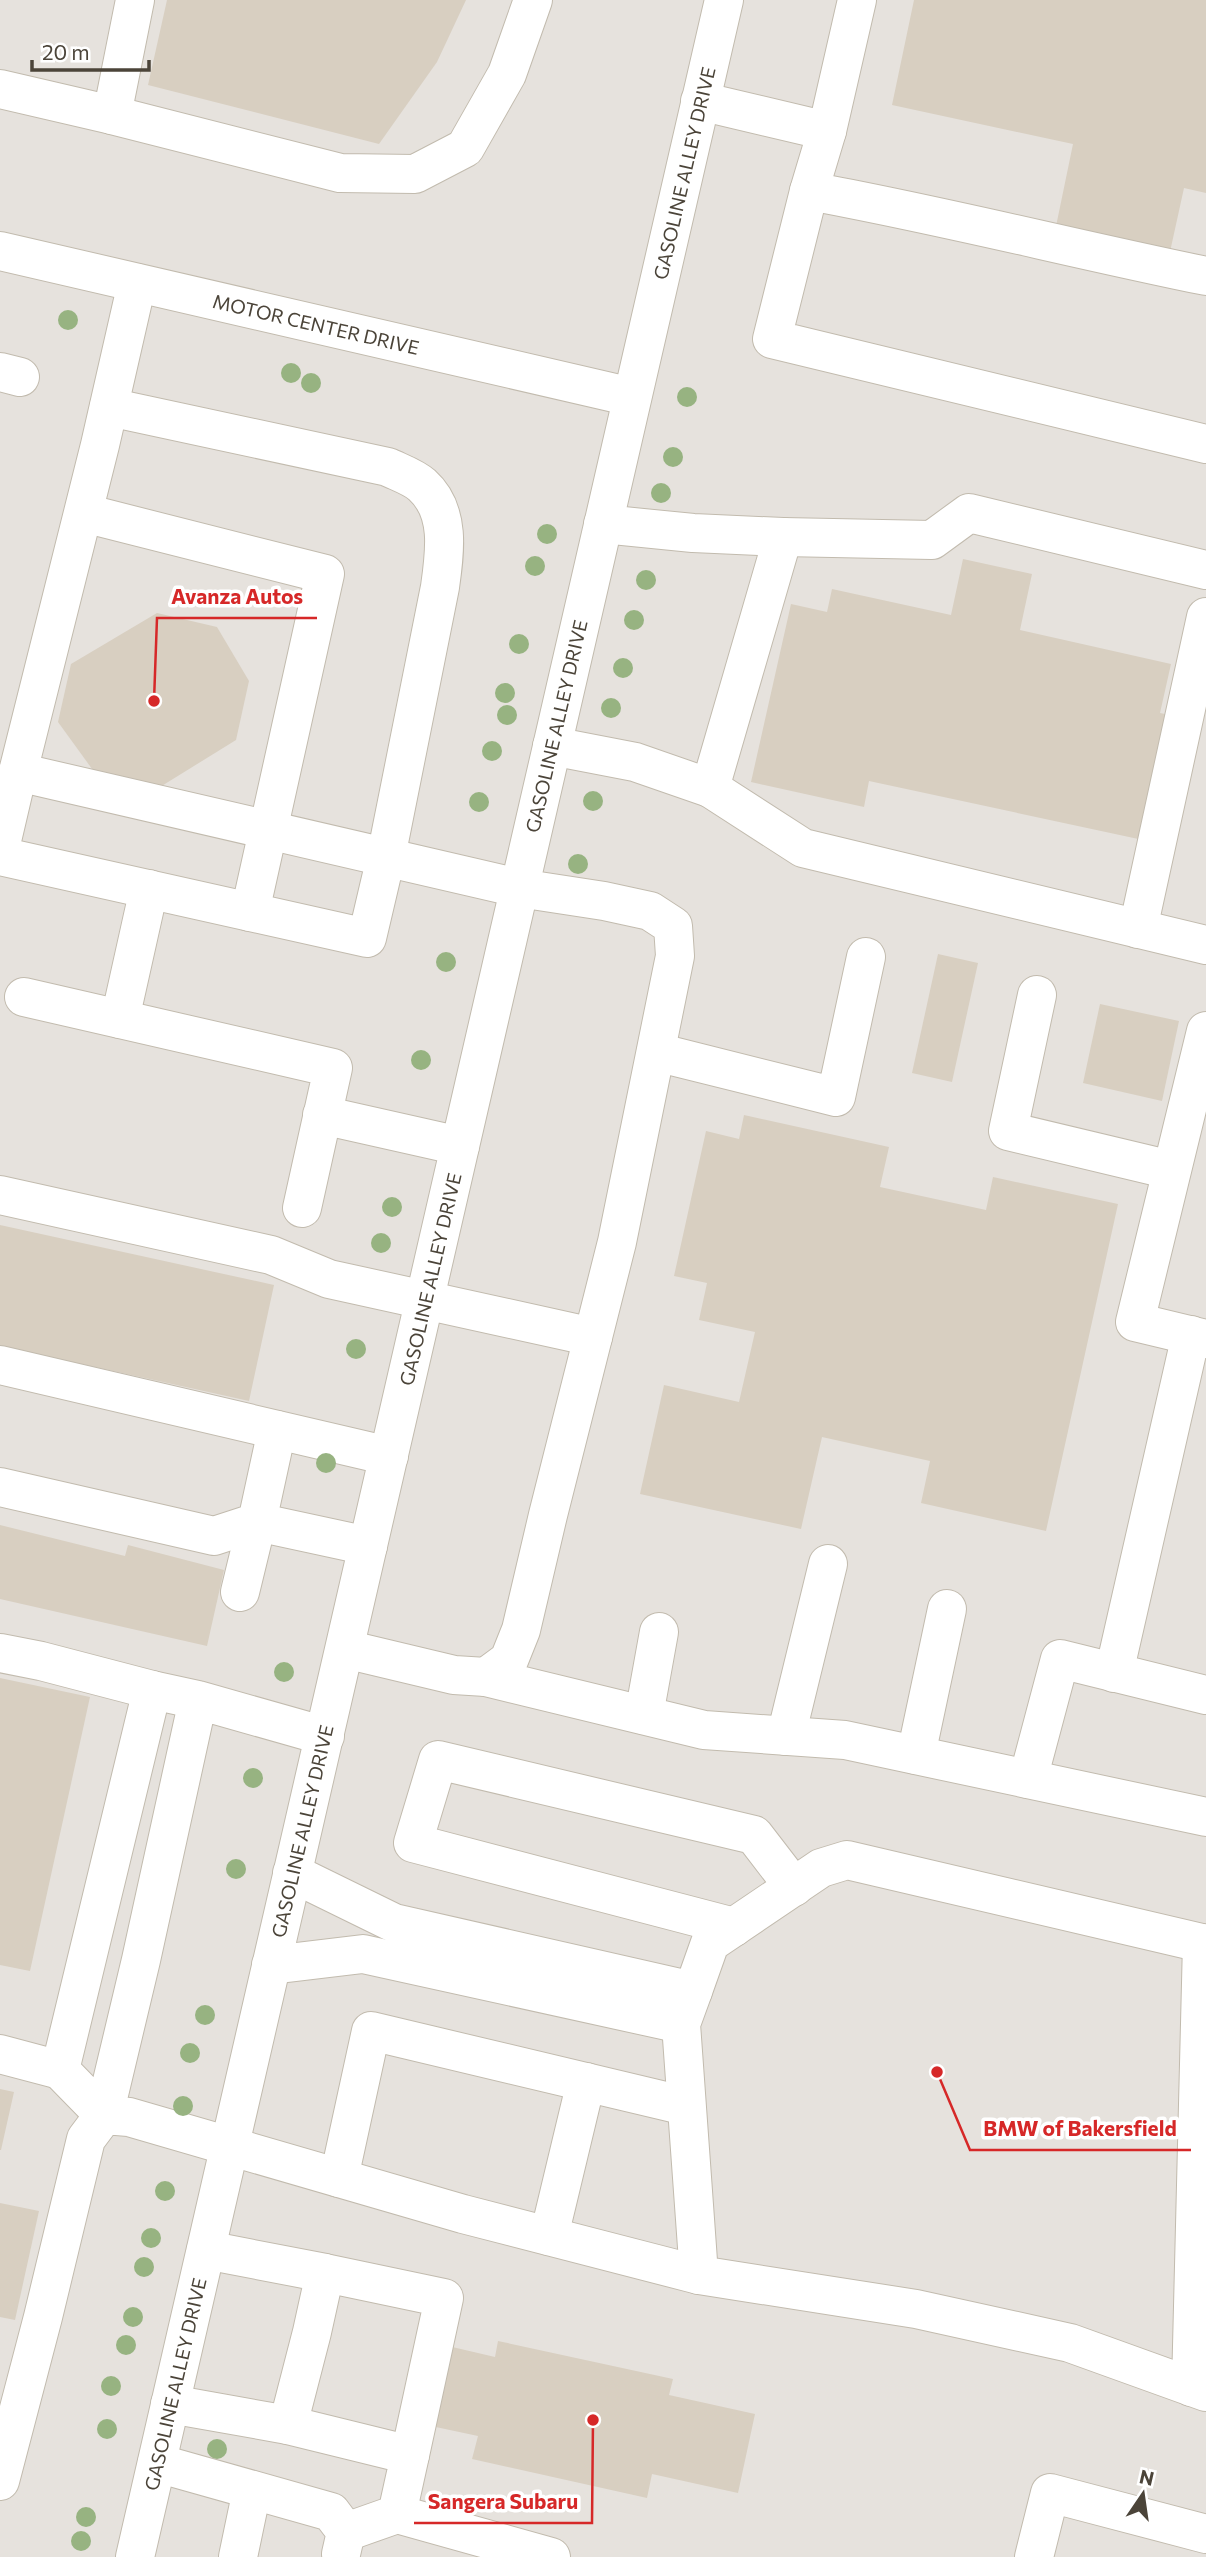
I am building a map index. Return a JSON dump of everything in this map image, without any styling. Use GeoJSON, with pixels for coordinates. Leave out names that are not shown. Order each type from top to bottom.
{"type":"FeatureCollection","features":[{"type":"Feature","properties":{"kind":"street"},"geometry":{"type":"LineString","coordinates":[[112,115],[135,0]]}},
{"type":"Feature","properties":{"kind":"street"},"geometry":{"type":"LineString","coordinates":[[0,89],[340,173],[415,174],[465,148],[507,74],[533,0]]}},
{"type":"Feature","properties":{"kind":"street","name":"GASOLINE ALLEY DRIVE"},"geometry":{"type":"LineString","coordinates":[[135,2557],[724,0]]}},
{"type":"Feature","properties":{"kind":"street"},"geometry":{"type":"LineString","coordinates":[[858,0],[827,131],[772,339],[1206,444]]}},
{"type":"Feature","properties":{"kind":"street"},"geometry":{"type":"LineString","coordinates":[[700,101],[827,131]]}},
{"type":"Feature","properties":{"kind":"street"},"geometry":{"type":"LineString","coordinates":[[809,191],[913,210],[1206,276]]}},
{"type":"Feature","properties":{"kind":"street","name":"MOTOR CENTER DRIVE"},"geometry":{"type":"LineString","coordinates":[[0,251],[632,397]]}},
{"type":"Feature","properties":{"kind":"street"},"geometry":{"type":"LineString","coordinates":[[0,849],[84,513],[137,283]]}},
{"type":"Feature","properties":{"kind":"street"},"geometry":{"type":"LineString","coordinates":[[0,856],[367,938],[386,857],[440,587],[446,544],[439,508],[421,484],[388,467],[109,407]]}},
{"type":"Feature","properties":{"kind":"street"},"geometry":{"type":"LineString","coordinates":[[84,513],[325,574],[250,912]]}},
{"type":"Feature","properties":{"kind":"street"},"geometry":{"type":"LineString","coordinates":[[603,524],[693,533],[932,540],[969,513],[1206,570]]}},
{"type":"Feature","properties":{"kind":"street"},"geometry":{"type":"LineString","coordinates":[[710,788],[783,537]]}},
{"type":"Feature","properties":{"kind":"street"},"geometry":{"type":"LineString","coordinates":[[1138,929],[1206,617]]}},
{"type":"Feature","properties":{"kind":"street"},"geometry":{"type":"LineString","coordinates":[[552,746],[635,762],[710,788],[803,848],[1206,944]]}},
{"type":"Feature","properties":{"kind":"street"},"geometry":{"type":"LineString","coordinates":[[18,772],[519,888],[650,911],[673,926],[676,956],[617,1242],[521,1630],[509,1660],[486,1677]]}},
{"type":"Feature","properties":{"kind":"street"},"geometry":{"type":"LineString","coordinates":[[120,1019],[149,889]]}},
{"type":"Feature","properties":{"kind":"street"},"geometry":{"type":"LineString","coordinates":[[656,1052],[836,1097],[866,957]]}},
{"type":"Feature","properties":{"kind":"street"},"geometry":{"type":"LineString","coordinates":[[1037,995],[1008,1131],[1171,1170]]}},
{"type":"Feature","properties":{"kind":"street"},"geometry":{"type":"LineString","coordinates":[[24,997],[334,1068],[302,1208]]}},
{"type":"Feature","properties":{"kind":"street"},"geometry":{"type":"LineString","coordinates":[[1114,1673],[1198,1337],[1135,1322],[1206,1031]]}},
{"type":"Feature","properties":{"kind":"street"},"geometry":{"type":"LineString","coordinates":[[322,1115],[460,1146]]}},
{"type":"Feature","properties":{"kind":"street"},"geometry":{"type":"LineString","coordinates":[[0,1195],[271,1255],[328,1279],[593,1337]]}},
{"type":"Feature","properties":{"kind":"street"},"geometry":{"type":"LineString","coordinates":[[0,1366],[389,1456]]}},
{"type":"Feature","properties":{"kind":"street"},"geometry":{"type":"LineString","coordinates":[[240,1591],[277,1430]]}},
{"type":"Feature","properties":{"kind":"street"},"geometry":{"type":"LineString","coordinates":[[0,1487],[214,1536],[257,1522],[368,1546]]}},
{"type":"Feature","properties":{"kind":"street"},"geometry":{"type":"LineString","coordinates":[[786,1736],[828,1564]]}},
{"type":"Feature","properties":{"kind":"street"},"geometry":{"type":"LineString","coordinates":[[916,1755],[947,1609]]}},
{"type":"Feature","properties":{"kind":"street"},"geometry":{"type":"LineString","coordinates":[[644,1715],[659,1632]]}},
{"type":"Feature","properties":{"kind":"street"},"geometry":{"type":"LineString","coordinates":[[345,1649],[454,1675],[486,1677],[704,1730],[845,1740],[1206,1817]]}},
{"type":"Feature","properties":{"kind":"street"},"geometry":{"type":"LineString","coordinates":[[0,1653],[198,1700],[325,1735]]}},
{"type":"Feature","properties":{"kind":"street"},"geometry":{"type":"LineString","coordinates":[[1028,1779],[1060,1659],[1206,1695]]}},
{"type":"Feature","properties":{"kind":"street"},"geometry":{"type":"LineString","coordinates":[[60,2070],[152,1690]]}},
{"type":"Feature","properties":{"kind":"street"},"geometry":{"type":"LineString","coordinates":[[0,2481],[5,2443],[43,2317],[86,2139],[104,2115],[198,1700]]}},
{"type":"Feature","properties":{"kind":"street"},"geometry":{"type":"LineString","coordinates":[[734,1927],[413,1843],[438,1760],[754,1835],[794,1886]]}},
{"type":"Feature","properties":{"kind":"street"},"geometry":{"type":"LineString","coordinates":[[0,2054],[60,2070],[104,2115],[129,2117],[463,2214],[699,2275],[916,2309],[1070,2343],[1199,2389],[1204,1944],[847,1860],[821,1867],[710,1943],[687,2007],[686,2106],[699,2275]]}},
{"type":"Feature","properties":{"kind":"street"},"geometry":{"type":"LineString","coordinates":[[292,1873],[394,1923],[687,2007]]}},
{"type":"Feature","properties":{"kind":"street"},"geometry":{"type":"LineString","coordinates":[[271,1965],[363,1954],[687,2007]]}},
{"type":"Feature","properties":{"kind":"street"},"geometry":{"type":"LineString","coordinates":[[339,2178],[370,2031],[686,2106]]}},
{"type":"Feature","properties":{"kind":"street"},"geometry":{"type":"LineString","coordinates":[[549,2236],[586,2082]]}},
{"type":"Feature","properties":{"kind":"street"},"geometry":{"type":"LineString","coordinates":[[157,2463],[331,2512],[343,2544],[397,2514],[444,2298],[206,2250]]}},
{"type":"Feature","properties":{"kind":"street"},"geometry":{"type":"LineString","coordinates":[[288,2425],[325,2273]]}},
{"type":"Feature","properties":{"kind":"street"},"geometry":{"type":"LineString","coordinates":[[170,2403],[288,2425],[410,2455]]}},
{"type":"Feature","properties":{"kind":"street"},"geometry":{"type":"LineString","coordinates":[[238,2557],[252,2490]]}},
{"type":"Feature","properties":{"kind":"street"},"geometry":{"type":"LineString","coordinates":[[1034,2557],[1050,2493],[1206,2534]]}},
{"type":"Feature","properties":{"kind":"street"},"geometry":{"type":"LineString","coordinates":[[397,2514],[484,2548],[551,2557]]}},
{"type":"Feature","properties":{"kind":"shaded area"},"geometry":{"type":"Polygon","coordinates":[[[0,0],[1206,0],[1206,2557],[0,2557],[0,0]]]}},
{"type":"Feature","properties":{"kind":"building"},"geometry":{"type":"Polygon","coordinates":[[[167,0],[466,0],[437,62],[379,144],[148,85],[167,0]]]}},
{"type":"Feature","properties":{"kind":"building"},"geometry":{"type":"Polygon","coordinates":[[[914,0],[1206,0],[1206,193],[1184,188],[1168,261],[1054,236],[1073,144],[892,105],[914,0]]]}},
{"type":"Feature","properties":{"kind":"building"},"geometry":{"type":"Polygon","coordinates":[[[963,559],[1032,574],[1020,630],[1171,664],[1160,713],[1170,715],[1143,840],[869,781],[864,807],[751,782],[791,604],[827,612],[832,589],[951,615],[963,559]]]}},
{"type":"Feature","properties":{"kind":"building"},"geometry":{"type":"Polygon","coordinates":[[[157,613],[217,627],[249,681],[236,740],[160,787],[95,773],[58,722],[71,664],[157,613]]]}},
{"type":"Feature","properties":{"kind":"building"},"geometry":{"type":"Polygon","coordinates":[[[938,954],[978,963],[952,1082],[912,1073],[938,954]]]}},
{"type":"Feature","properties":{"kind":"building"},"geometry":{"type":"Polygon","coordinates":[[[1100,1004],[1179,1021],[1162,1101],[1083,1083],[1100,1004]]]}},
{"type":"Feature","properties":{"kind":"building"},"geometry":{"type":"Polygon","coordinates":[[[744,1115],[889,1147],[880,1187],[986,1210],[993,1177],[1118,1204],[1046,1531],[921,1503],[930,1461],[822,1437],[801,1529],[640,1494],[664,1385],[739,1402],[755,1332],[699,1320],[707,1283],[674,1276],[706,1131],[739,1139],[744,1115]]]}},
{"type":"Feature","properties":{"kind":"building"},"geometry":{"type":"Polygon","coordinates":[[[0,1225],[274,1285],[249,1401],[0,1346],[0,1225]]]}},
{"type":"Feature","properties":{"kind":"building"},"geometry":{"type":"Polygon","coordinates":[[[0,1525],[125,1556],[128,1545],[224,1570],[207,1646],[0,1599],[0,1525]]]}},
{"type":"Feature","properties":{"kind":"building"},"geometry":{"type":"Polygon","coordinates":[[[0,1678],[90,1697],[30,1971],[0,1965],[0,1678]]]}},
{"type":"Feature","properties":{"kind":"building"},"geometry":{"type":"Polygon","coordinates":[[[0,2089],[14,2092],[1,2150],[0,2150],[0,2089]]]}},
{"type":"Feature","properties":{"kind":"building"},"geometry":{"type":"Polygon","coordinates":[[[0,2203],[39,2211],[15,2320],[0,2317],[0,2203]]]}},
{"type":"Feature","properties":{"kind":"building"},"geometry":{"type":"Polygon","coordinates":[[[498,2341],[673,2379],[669,2395],[755,2414],[738,2493],[652,2474],[647,2498],[472,2459],[478,2436],[431,2426],[448,2346],[495,2357],[498,2341]]]}},
{"type":"Feature","properties":{"kind":"place","name":"Avanza Autos"},"geometry":{"type":"Point","coordinates":[154,701]}},
{"type":"Feature","properties":{"kind":"place","name":"BMW of Bakersfield"},"geometry":{"type":"Point","coordinates":[937,2072]}},
{"type":"Feature","properties":{"kind":"place","name":"Sangera Subaru"},"geometry":{"type":"Point","coordinates":[593,2420]}}]}
